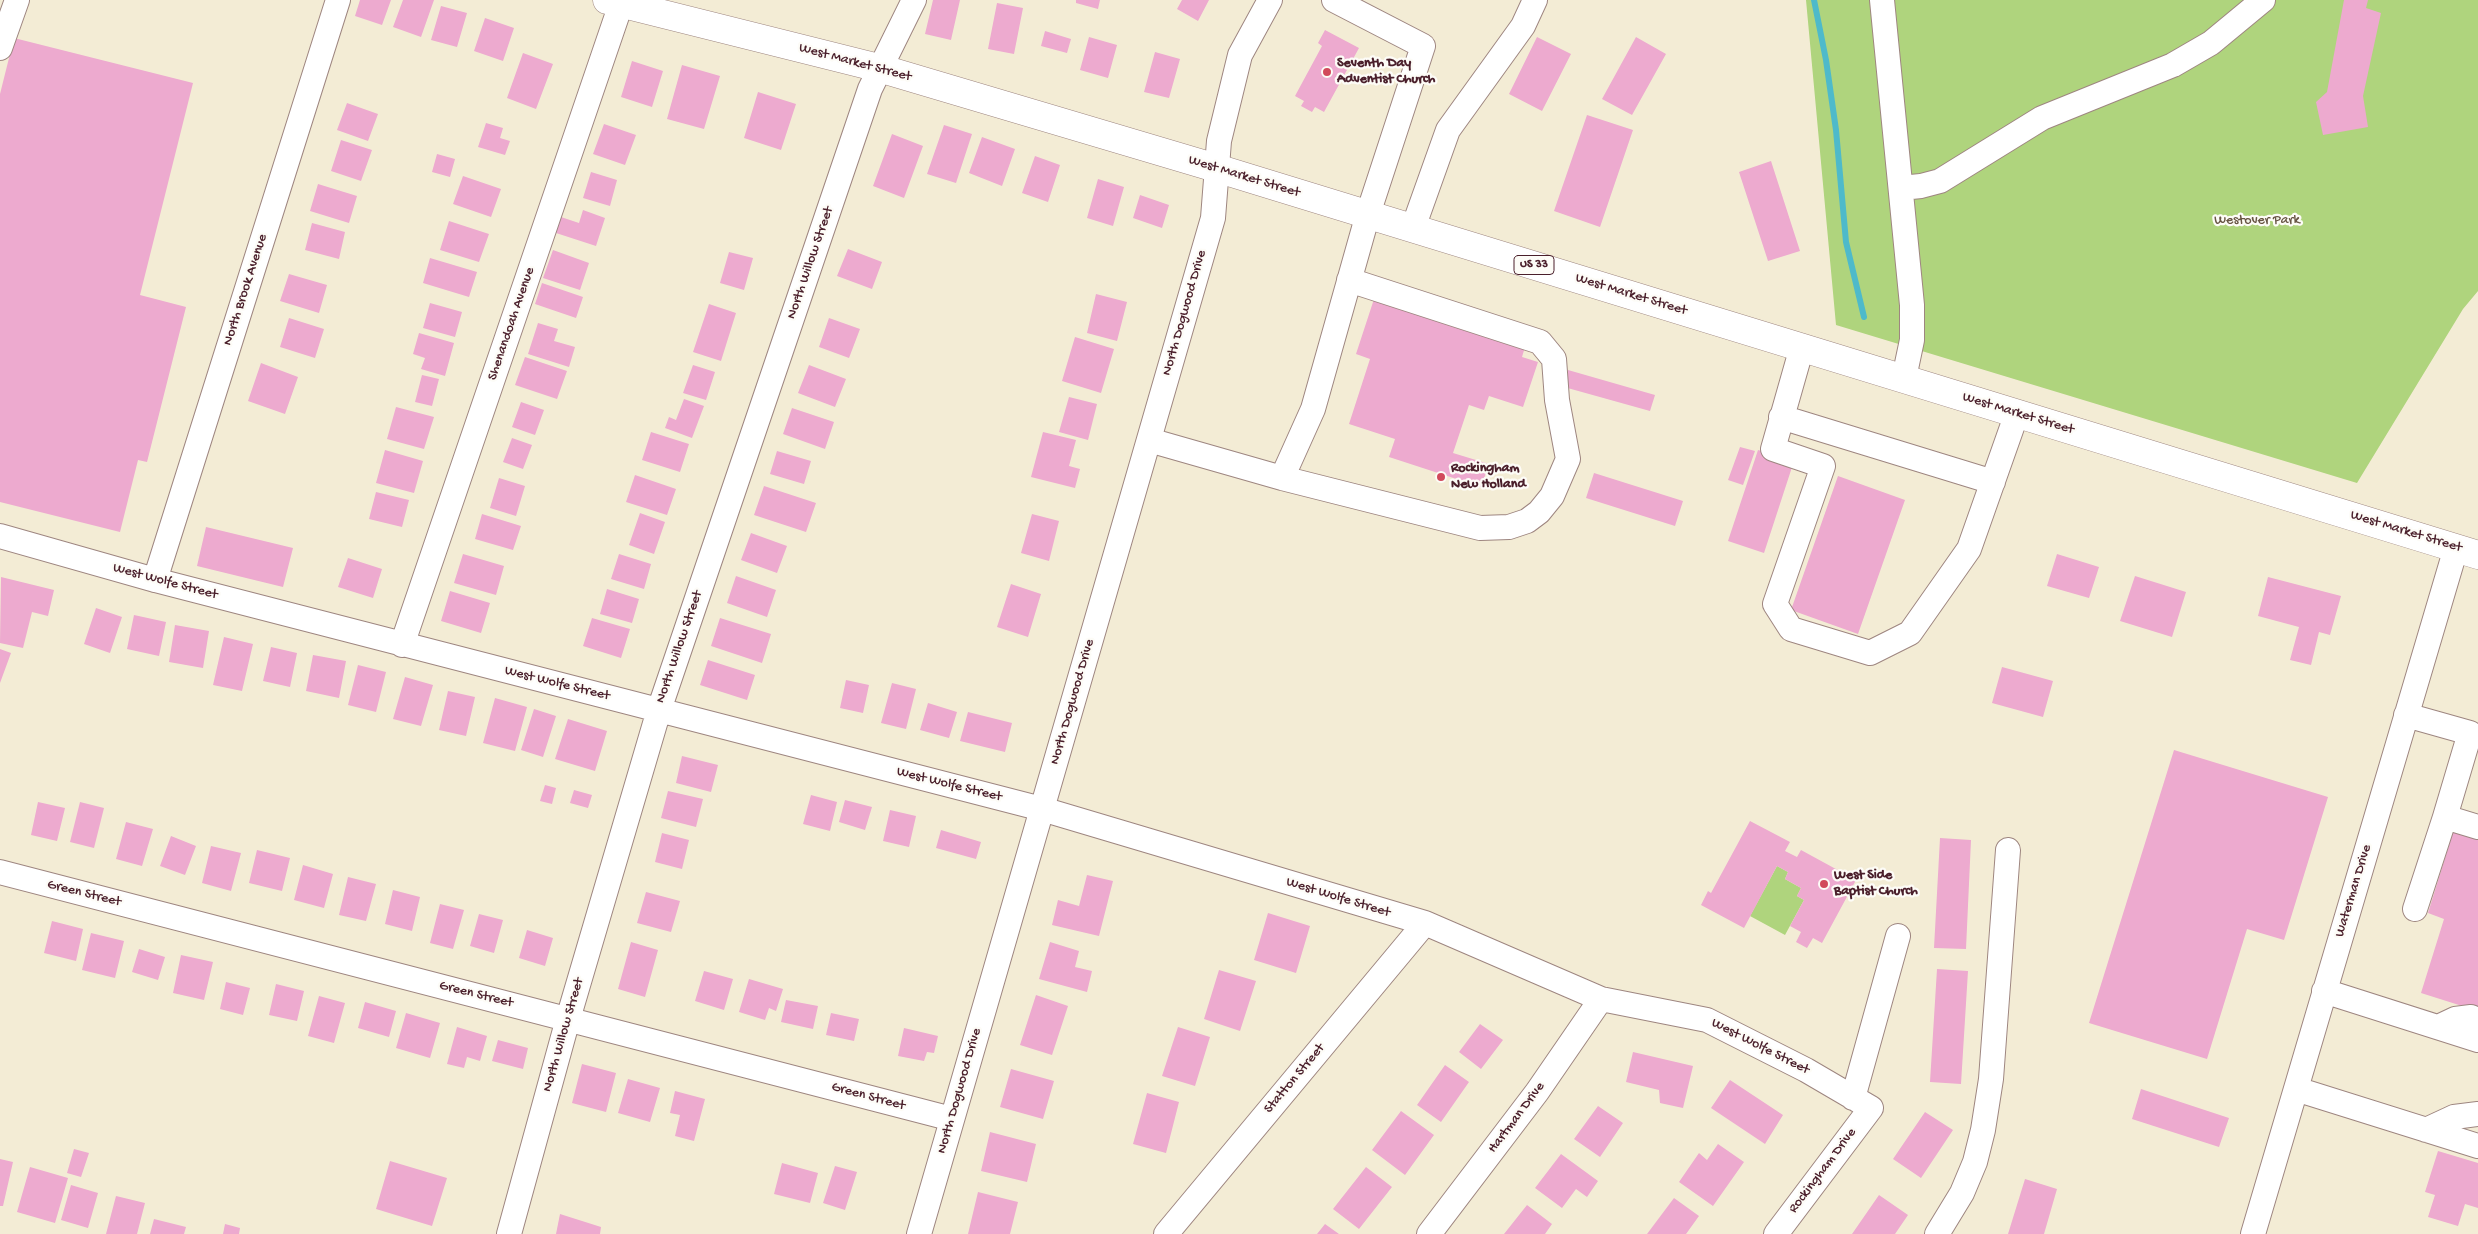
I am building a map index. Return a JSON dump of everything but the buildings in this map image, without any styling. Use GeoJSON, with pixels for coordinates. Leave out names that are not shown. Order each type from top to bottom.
{"type":"FeatureCollection","features":[{"type":"Feature","properties":{"kind":"main road","name":"West Market Street"},"geometry":{"type":"LineString","coordinates":[[614,2],[879,68],[1368,214],[2467,551]]}},
{"type":"Feature","properties":{"kind":"street"},"geometry":{"type":"LineString","coordinates":[[0,48],[17,0]]}},
{"type":"Feature","properties":{"kind":"street","name":"North Brook Avenue"},"geometry":{"type":"LineString","coordinates":[[155,580],[338,0]]}},
{"type":"Feature","properties":{"kind":"street","name":"North Willow Street"},"geometry":{"type":"LineString","coordinates":[[509,1234],[568,1019],[659,710],[879,68],[914,0]]}},
{"type":"Feature","properties":{"kind":"street","name":"North Dogwood Drive"},"geometry":{"type":"LineString","coordinates":[[920,1234],[1213,218],[1219,142],[1240,55],[1270,0]]}},
{"type":"Feature","properties":{"kind":"street"},"geometry":{"type":"LineString","coordinates":[[1282,478],[1313,409],[1368,214],[1422,46],[1334,0]]}},
{"type":"Feature","properties":{"kind":"street"},"geometry":{"type":"LineString","coordinates":[[1413,228],[1448,130],[1523,26],[1535,0]]}},
{"type":"Feature","properties":{"kind":"street"},"geometry":{"type":"LineString","coordinates":[[1882,0],[1913,325],[1904,378]]}},
{"type":"Feature","properties":{"kind":"street"},"geometry":{"type":"LineString","coordinates":[[1901,188],[1940,181],[2042,118],[2173,65],[2212,42],[2263,0]]}},
{"type":"Feature","properties":{"kind":"street","name":"Shenandoah Avenue"},"geometry":{"type":"LineString","coordinates":[[402,644],[614,2]]}},
{"type":"Feature","properties":{"kind":"street"},"geometry":{"type":"LineString","coordinates":[[1149,440],[1282,478],[1480,528],[1498,529],[1526,521],[1542,510],[1557,486],[1568,459],[1557,400],[1554,359],[1540,342],[1349,280]]}},
{"type":"Feature","properties":{"kind":"street"},"geometry":{"type":"LineString","coordinates":[[1802,347],[1773,449],[1823,466],[1775,604],[1791,629],[1870,653],[1910,633],[1969,549],[2017,413]]}},
{"type":"Feature","properties":{"kind":"street"},"geometry":{"type":"LineString","coordinates":[[1781,417],[1993,482]]}},
{"type":"Feature","properties":{"kind":"street","name":"West Wolfe Street"},"geometry":{"type":"LineString","coordinates":[[0,536],[155,580],[1042,809],[1425,923],[1601,999],[1707,1020],[1806,1070],[1862,1103]]}},
{"type":"Feature","properties":{"kind":"street","name":"Waterman Drive"},"geometry":{"type":"LineString","coordinates":[[2253,1234],[2406,715],[2467,551]]}},
{"type":"Feature","properties":{"kind":"street"},"geometry":{"type":"LineString","coordinates":[[2406,715],[2474,735],[2444,817],[2415,909]]}},
{"type":"Feature","properties":{"kind":"street"},"geometry":{"type":"LineString","coordinates":[[2444,817],[2478,827]]}},
{"type":"Feature","properties":{"kind":"street"},"geometry":{"type":"LineString","coordinates":[[1937,1234],[1962,1193],[1975,1162],[1984,1130],[1991,1079],[2008,850]]}},
{"type":"Feature","properties":{"kind":"street","name":"Green Street"},"geometry":{"type":"LineString","coordinates":[[0,872],[952,1119]]}},
{"type":"Feature","properties":{"kind":"street","name":"Statton Street"},"geometry":{"type":"LineString","coordinates":[[1166,1234],[1425,923]]}},
{"type":"Feature","properties":{"kind":"street"},"geometry":{"type":"LineString","coordinates":[[1862,1103],[1898,936]]}},
{"type":"Feature","properties":{"kind":"street"},"geometry":{"type":"LineString","coordinates":[[2324,991],[2478,1040]]}},
{"type":"Feature","properties":{"kind":"street","name":"Hartman Drive"},"geometry":{"type":"LineString","coordinates":[[1429,1234],[1538,1092],[1601,999]]}},
{"type":"Feature","properties":{"kind":"street"},"geometry":{"type":"LineString","coordinates":[[2438,1027],[2455,1018],[2471,1017],[2478,1020]]}},
{"type":"Feature","properties":{"kind":"street"},"geometry":{"type":"LineString","coordinates":[[2296,1089],[2478,1146]]}},
{"type":"Feature","properties":{"kind":"street","name":"Rockingham Drive"},"geometry":{"type":"LineString","coordinates":[[1776,1234],[1862,1103]]}},
{"type":"Feature","properties":{"kind":"street"},"geometry":{"type":"LineString","coordinates":[[2426,1130],[2454,1117],[2478,1114]]}},
{"type":"Feature","properties":{"kind":"green space","name":"Westover Park"},"geometry":{"type":"Polygon","coordinates":[[[1806,0],[2478,0],[2478,291],[2463,309],[2357,483],[1836,325],[1806,0]]]}},
{"type":"Feature","properties":{"kind":"green space"},"geometry":{"type":"Polygon","coordinates":[[[1777,866],[1788,872],[1785,879],[1801,888],[1797,896],[1804,900],[1785,935],[1750,916],[1777,866]]]}},
{"type":"Feature","properties":{"kind":"waterway"},"geometry":{"type":"LineString","coordinates":[[1814,0],[1826,60],[1836,130],[1846,242],[1864,317]]}},
{"type":"Feature","properties":{"kind":"place","name":"Seventh Day Adventist Church"},"geometry":{"type":"Point","coordinates":[1327,72]}},
{"type":"Feature","properties":{"kind":"place","name":"Rockingham New Holland"},"geometry":{"type":"Point","coordinates":[1441,477]}},
{"type":"Feature","properties":{"kind":"place","name":"West Side Baptist Church"},"geometry":{"type":"Point","coordinates":[1824,884]}}]}
